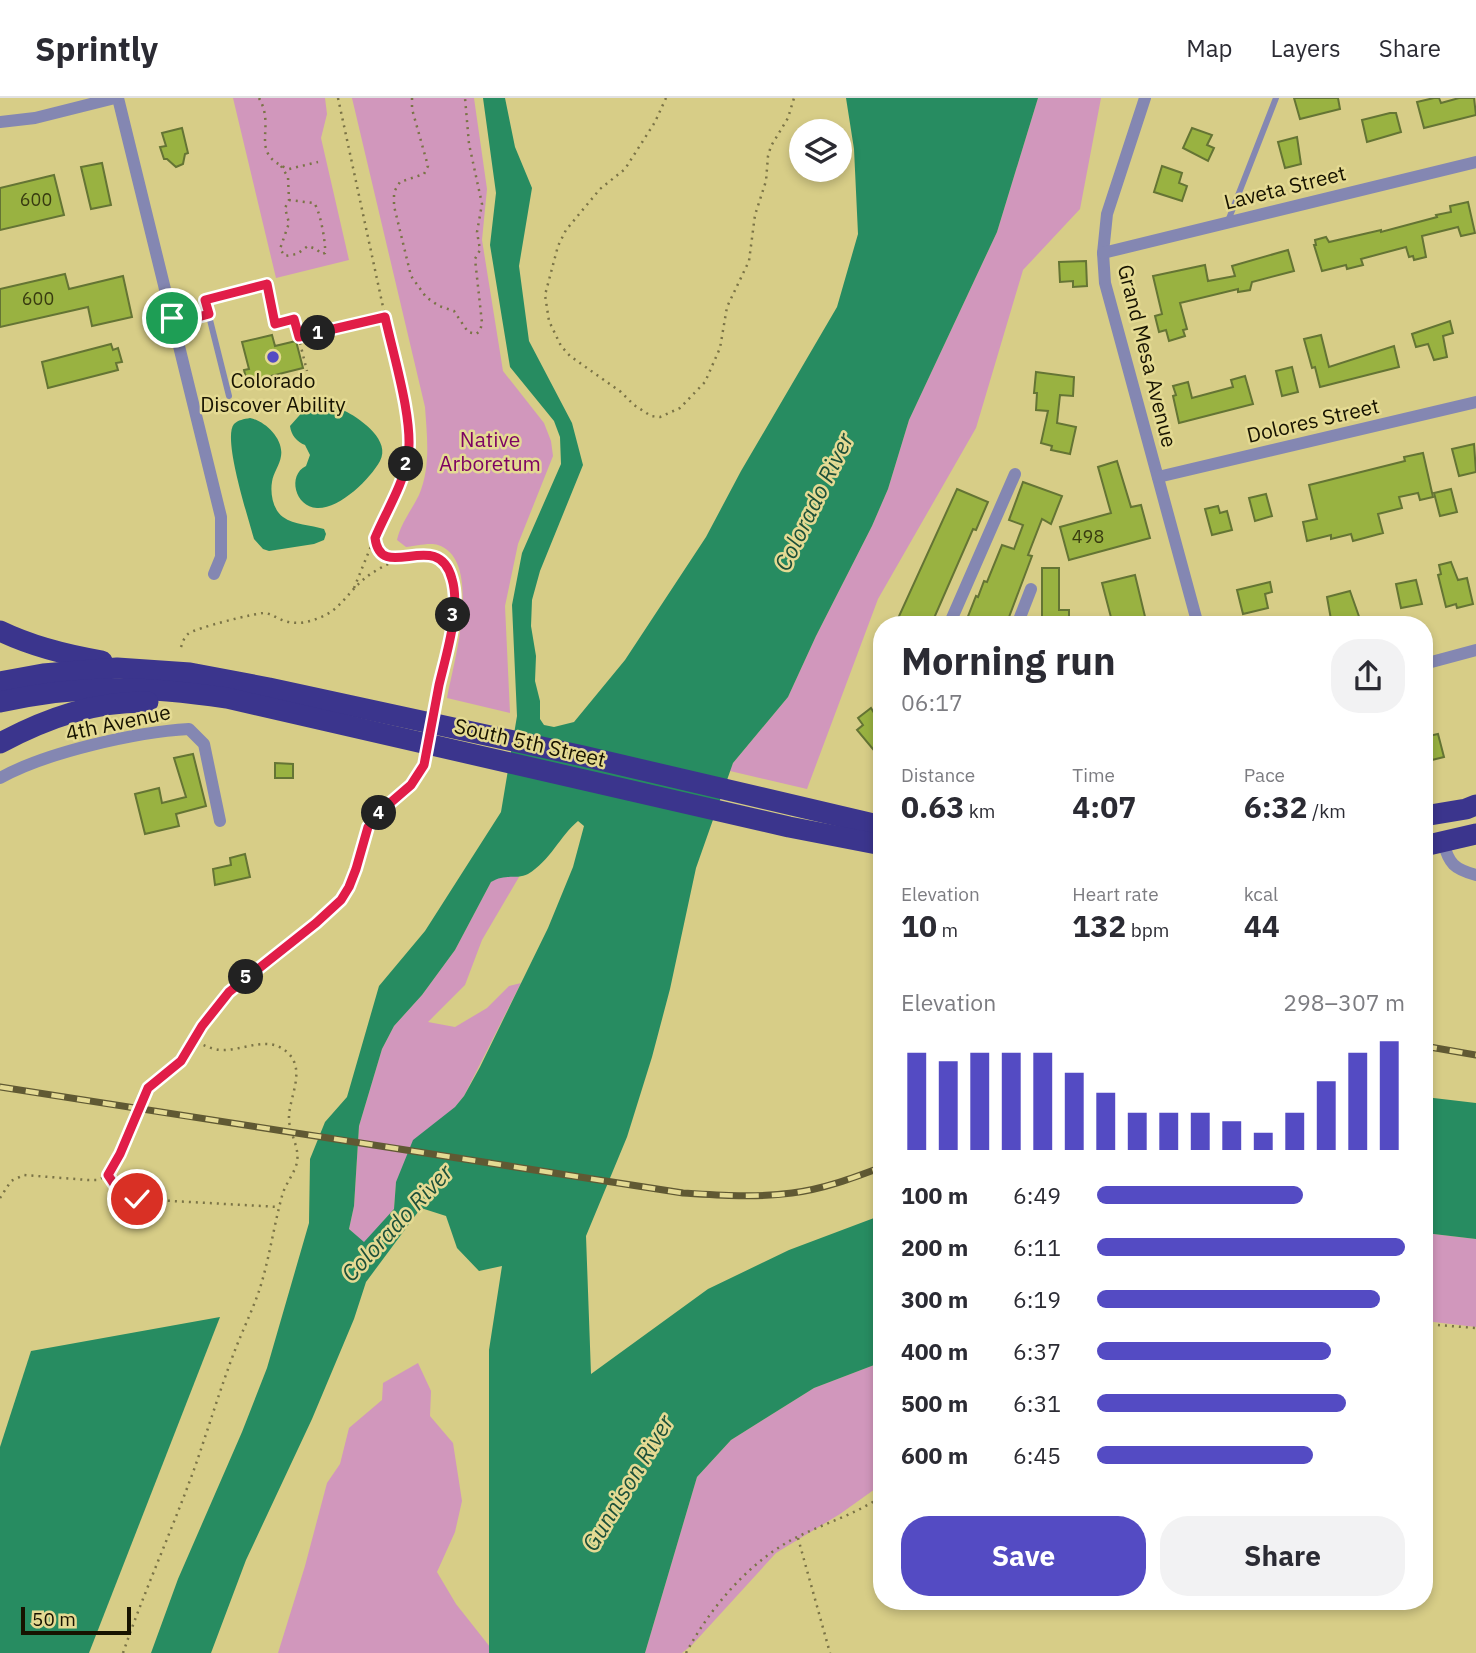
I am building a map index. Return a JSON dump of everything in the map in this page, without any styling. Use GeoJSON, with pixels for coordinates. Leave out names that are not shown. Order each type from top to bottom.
{"type":"FeatureCollection","features":[{"type":"Feature","properties":{"kind":"highway"},"geometry":{"type":"LineString","coordinates":[[0,631],[65,655],[173,672]]}},
{"type":"Feature","properties":{"kind":"highway","name":"South 5th Street"},"geometry":{"type":"LineString","coordinates":[[0,682],[43,674],[117,668],[173,672],[216,678],[335,713]]}},
{"type":"Feature","properties":{"kind":"highway","name":"South 5th Street"},"geometry":{"type":"LineString","coordinates":[[0,702],[50,693],[122,687],[172,690],[335,713],[583,756],[873,842]]}},
{"type":"Feature","properties":{"kind":"highway"},"geometry":{"type":"LineString","coordinates":[[0,743],[46,721],[94,707],[122,702],[227,698]]}},
{"type":"Feature","properties":{"kind":"highway"},"geometry":{"type":"LineString","coordinates":[[1433,815],[1471,807]]}},
{"type":"Feature","properties":{"kind":"highway"},"geometry":{"type":"LineString","coordinates":[[1433,839],[1454,827],[1471,807]]}},
{"type":"Feature","properties":{"kind":"highway","name":"South 5th Street"},"geometry":{"type":"LineString","coordinates":[[791,817],[873,825]]}},
{"type":"Feature","properties":{"kind":"highway"},"geometry":{"type":"LineString","coordinates":[[1433,840],[1476,834]]}},
{"type":"Feature","properties":{"kind":"street"},"geometry":{"type":"LineString","coordinates":[[0,122],[36,118],[116,98],[221,517],[221,556],[214,574]]}},
{"type":"Feature","properties":{"kind":"street","name":"Grand Mesa Avenue"},"geometry":{"type":"LineString","coordinates":[[1146,98],[1107,214],[1103,253],[1105,283],[1196,616]]}},
{"type":"Feature","properties":{"kind":"street","name":"Laveta Street"},"geometry":{"type":"LineString","coordinates":[[1103,253],[1476,162]]}},
{"type":"Feature","properties":{"kind":"street","name":"Dolores Street"},"geometry":{"type":"LineString","coordinates":[[1158,477],[1476,402]]}},
{"type":"Feature","properties":{"kind":"street"},"geometry":{"type":"LineString","coordinates":[[953,616],[1014,474]]}},
{"type":"Feature","properties":{"kind":"street"},"geometry":{"type":"LineString","coordinates":[[1020,616],[1031,589]]}},
{"type":"Feature","properties":{"kind":"street"},"geometry":{"type":"LineString","coordinates":[[1433,661],[1476,650]]}},
{"type":"Feature","properties":{"kind":"street","name":"4th Avenue"},"geometry":{"type":"LineString","coordinates":[[0,778],[19,768],[61,754],[155,731],[189,729],[204,744],[220,821]]}},
{"type":"Feature","properties":{"kind":"street"},"geometry":{"type":"LineString","coordinates":[[1433,842],[1459,870],[1476,875]]}},
{"type":"Feature","properties":{"kind":"lane"},"geometry":{"type":"LineString","coordinates":[[1227,222],[1276,98]]}},
{"type":"Feature","properties":{"kind":"lane"},"geometry":{"type":"LineString","coordinates":[[229,396],[205,300],[268,284]]}},
{"type":"Feature","properties":{"kind":"lane"},"geometry":{"type":"LineString","coordinates":[[173,324],[209,314]]}},
{"type":"Feature","properties":{"kind":"path"},"geometry":{"type":"LineString","coordinates":[[260,98],[266,117],[265,150],[269,157],[289,169],[318,162]]}},
{"type":"Feature","properties":{"kind":"path"},"geometry":{"type":"LineString","coordinates":[[338,98],[408,423],[409,448],[403,472],[352,591]]}},
{"type":"Feature","properties":{"kind":"path"},"geometry":{"type":"LineString","coordinates":[[412,98],[412,109],[428,166],[424,174],[400,183],[394,192],[394,206],[411,276],[426,297],[439,306],[454,311],[468,332],[476,334],[482,323],[475,259],[480,250],[477,232],[482,204],[468,144],[465,98]]}},
{"type":"Feature","properties":{"kind":"path"},"geometry":{"type":"LineString","coordinates":[[666,98],[655,122],[625,169],[589,201],[566,230],[558,246],[545,295],[549,321],[561,346],[570,356],[651,416],[660,417],[680,408],[705,382],[720,348],[727,307],[748,261],[755,215],[766,181],[768,156],[771,146],[789,118],[794,98]]}},
{"type":"Feature","properties":{"kind":"path"},"geometry":{"type":"LineString","coordinates":[[281,166],[288,177],[289,200],[285,208],[289,223],[280,249],[285,256],[297,254],[308,247],[316,248],[321,254],[325,253],[326,243],[320,227],[319,209],[314,203],[289,200]]}},
{"type":"Feature","properties":{"kind":"path"},"geometry":{"type":"LineString","coordinates":[[268,284],[275,324],[294,319],[307,371]]}},
{"type":"Feature","properties":{"kind":"path"},"geometry":{"type":"LineString","coordinates":[[299,337],[385,317]]}},
{"type":"Feature","properties":{"kind":"path"},"geometry":{"type":"LineString","coordinates":[[375,538],[379,551],[391,558],[401,559]]}},
{"type":"Feature","properties":{"kind":"path"},"geometry":{"type":"LineString","coordinates":[[181,648],[184,638],[195,629],[255,615],[267,613],[294,623],[318,619],[336,608],[376,570],[401,559],[423,554],[432,555],[447,567],[454,595],[452,626],[434,713]]}},
{"type":"Feature","properties":{"kind":"path"},"geometry":{"type":"LineString","coordinates":[[0,1198],[11,1181],[24,1175],[98,1180],[108,1175],[120,1154],[148,1088],[181,1061],[202,1026],[229,992],[341,900],[356,869],[368,827],[382,810],[411,785],[424,765],[426,752]]}},
{"type":"Feature","properties":{"kind":"path"},"geometry":{"type":"LineString","coordinates":[[123,1653],[196,1465],[233,1355],[257,1295],[270,1254],[287,1179],[297,1163],[297,1152],[289,1127],[290,1105],[296,1082],[292,1058],[277,1045],[265,1044],[224,1050],[210,1049],[194,1041]]}},
{"type":"Feature","properties":{"kind":"path"},"geometry":{"type":"LineString","coordinates":[[108,1175],[118,1190],[137,1199],[279,1208]]}},
{"type":"Feature","properties":{"kind":"path"},"geometry":{"type":"LineString","coordinates":[[1433,1325],[1476,1328]]}},
{"type":"Feature","properties":{"kind":"path"},"geometry":{"type":"LineString","coordinates":[[686,1653],[699,1627],[755,1563],[798,1538],[873,1502]]}},
{"type":"Feature","properties":{"kind":"path"},"geometry":{"type":"LineString","coordinates":[[798,1538],[830,1653]]}},
{"type":"Feature","properties":{"kind":"green space"},"geometry":{"type":"Polygon","coordinates":[[[233,98],[325,98],[327,114],[321,138],[349,260],[276,278],[233,98]]]}},
{"type":"Feature","properties":{"kind":"green space","name":"Native Arboretum"},"geometry":{"type":"Polygon","coordinates":[[[352,98],[474,98],[487,189],[482,240],[503,371],[544,423],[553,456],[518,544],[505,606],[510,713],[447,698],[462,615],[460,571],[452,555],[438,545],[406,547],[397,540],[423,484],[427,451],[425,407],[352,98]]]}},
{"type":"Feature","properties":{"kind":"green space"},"geometry":{"type":"Polygon","coordinates":[[[1038,98],[1101,98],[1080,209],[1023,270],[976,428],[878,599],[807,789],[730,771],[733,763],[788,697],[872,526],[888,489],[909,420],[997,232],[1038,98]]]}},
{"type":"Feature","properties":{"kind":"green space"},"geometry":{"type":"Polygon","coordinates":[[[511,875],[519,877],[482,940],[465,985],[428,1022],[455,1027],[487,1008],[509,986],[521,983],[464,1096],[396,1182],[394,1209],[364,1243],[349,1229],[354,1206],[359,1126],[382,1049],[394,1026],[422,995],[455,950],[491,882],[511,875]]]}},
{"type":"Feature","properties":{"kind":"green space"},"geometry":{"type":"Polygon","coordinates":[[[1433,1234],[1476,1239],[1476,1327],[1433,1322],[1433,1234]]]}},
{"type":"Feature","properties":{"kind":"green space"},"geometry":{"type":"Polygon","coordinates":[[[418,1363],[431,1391],[430,1416],[453,1443],[462,1501],[455,1532],[437,1572],[456,1604],[490,1647],[489,1653],[278,1653],[327,1483],[340,1464],[349,1428],[382,1400],[383,1383],[418,1363]]]}},
{"type":"Feature","properties":{"kind":"green space"},"geometry":{"type":"Polygon","coordinates":[[[873,1365],[873,1490],[776,1553],[682,1653],[645,1653],[697,1477],[731,1440],[814,1388],[873,1365]]]}},
{"type":"Feature","properties":{"kind":"water"},"geometry":{"type":"Polygon","coordinates":[[[483,98],[505,98],[515,147],[532,188],[519,266],[529,341],[572,423],[583,465],[540,571],[532,600],[531,626],[540,719],[544,725],[554,727],[574,722],[625,660],[706,537],[741,471],[837,307],[858,234],[852,119],[849,119],[846,98],[1038,98],[997,232],[909,420],[888,489],[872,526],[788,697],[733,763],[696,868],[670,989],[652,1057],[627,1137],[586,1236],[591,1374],[708,1289],[789,1250],[873,1218],[873,1365],[814,1388],[731,1440],[697,1477],[645,1653],[489,1653],[489,1350],[502,1266],[479,1271],[457,1248],[446,1216],[421,1208],[366,1282],[354,1319],[312,1419],[246,1560],[211,1653],[151,1653],[178,1579],[267,1368],[309,1223],[310,1159],[325,1122],[347,1097],[379,986],[425,931],[501,812],[517,716],[512,605],[522,553],[561,464],[560,437],[554,421],[510,367],[490,245],[496,193],[483,98]],[[578,821],[536,869],[520,877],[501,878],[491,882],[455,950],[422,995],[394,1026],[382,1049],[359,1126],[354,1206],[349,1229],[364,1242],[394,1209],[396,1182],[413,1140],[455,1107],[464,1096],[548,928],[573,867],[584,826],[578,821]]]}},
{"type":"Feature","properties":{"kind":"water"},"geometry":{"type":"Polygon","coordinates":[[[315,404],[343,410],[360,420],[373,432],[382,446],[380,461],[362,484],[335,504],[317,508],[303,502],[296,490],[297,476],[306,466],[310,455],[305,445],[293,435],[290,426],[306,408],[315,404]]]}},
{"type":"Feature","properties":{"kind":"water"},"geometry":{"type":"Polygon","coordinates":[[[250,418],[267,427],[280,443],[281,456],[271,486],[277,510],[292,522],[324,529],[324,540],[269,551],[263,549],[254,539],[231,445],[234,424],[250,418]]]}},
{"type":"Feature","properties":{"kind":"water"},"geometry":{"type":"Polygon","coordinates":[[[1433,1098],[1476,1103],[1476,1239],[1433,1234],[1433,1098]]]}},
{"type":"Feature","properties":{"kind":"water"},"geometry":{"type":"Polygon","coordinates":[[[220,1317],[89,1653],[0,1653],[0,1447],[31,1351],[220,1317]]]}},
{"type":"Feature","properties":{"kind":"building"},"geometry":{"type":"Polygon","coordinates":[[[1294,98],[1338,98],[1340,109],[1300,119],[1294,98]]]}},
{"type":"Feature","properties":{"kind":"building"},"geometry":{"type":"Polygon","coordinates":[[[1439,98],[1441,103],[1459,98],[1474,98],[1476,115],[1424,128],[1417,102],[1439,98]]]}},
{"type":"Feature","properties":{"kind":"building"},"geometry":{"type":"Polygon","coordinates":[[[1396,113],[1401,132],[1367,142],[1362,120],[1396,113]]]}},
{"type":"Feature","properties":{"kind":"building"},"geometry":{"type":"Polygon","coordinates":[[[182,128],[188,153],[185,154],[183,164],[176,167],[164,159],[160,147],[166,146],[162,133],[182,128]]]}},
{"type":"Feature","properties":{"kind":"building"},"geometry":{"type":"Polygon","coordinates":[[[1192,128],[1212,135],[1207,145],[1214,148],[1208,161],[1183,148],[1192,128]]]}},
{"type":"Feature","properties":{"kind":"building"},"geometry":{"type":"Polygon","coordinates":[[[1297,137],[1301,164],[1285,168],[1278,142],[1297,137]]]}},
{"type":"Feature","properties":{"kind":"building"},"geometry":{"type":"Polygon","coordinates":[[[102,163],[111,205],[91,209],[81,167],[102,163]]]}},
{"type":"Feature","properties":{"kind":"building"},"geometry":{"type":"Polygon","coordinates":[[[1162,166],[1182,173],[1179,183],[1187,186],[1182,201],[1154,192],[1162,166]]]}},
{"type":"Feature","properties":{"kind":"building"},"geometry":{"type":"Polygon","coordinates":[[[54,175],[64,215],[0,230],[0,188],[54,175]]]}},
{"type":"Feature","properties":{"kind":"building"},"geometry":{"type":"Polygon","coordinates":[[[1468,202],[1475,233],[1461,236],[1458,227],[1422,236],[1426,257],[1414,260],[1413,256],[1409,257],[1406,247],[1361,259],[1363,265],[1347,269],[1346,265],[1322,271],[1315,240],[1326,237],[1329,242],[1381,232],[1437,217],[1436,215],[1451,212],[1450,206],[1468,202]]]}},
{"type":"Feature","properties":{"kind":"building"},"geometry":{"type":"Polygon","coordinates":[[[1288,250],[1294,271],[1252,282],[1250,290],[1238,292],[1238,289],[1180,303],[1187,329],[1183,330],[1185,336],[1169,341],[1166,330],[1159,332],[1155,316],[1162,314],[1153,276],[1205,265],[1208,281],[1235,276],[1232,266],[1288,250]]]}},
{"type":"Feature","properties":{"kind":"building"},"geometry":{"type":"Polygon","coordinates":[[[1086,261],[1087,286],[1073,287],[1073,281],[1060,282],[1059,262],[1086,261]]]}},
{"type":"Feature","properties":{"kind":"building"},"geometry":{"type":"Polygon","coordinates":[[[65,274],[69,289],[123,276],[132,317],[92,326],[88,307],[0,327],[0,289],[65,274]]]}},
{"type":"Feature","properties":{"kind":"building"},"geometry":{"type":"Polygon","coordinates":[[[1450,321],[1453,333],[1443,336],[1447,357],[1434,360],[1428,344],[1416,347],[1412,334],[1450,321]]]}},
{"type":"Feature","properties":{"kind":"building","name":"Colorado Discover Ability"},"geometry":{"type":"Polygon","coordinates":[[[272,335],[275,346],[296,341],[303,368],[247,382],[244,370],[249,369],[242,342],[272,335]]]}},
{"type":"Feature","properties":{"kind":"building"},"geometry":{"type":"Polygon","coordinates":[[[1321,335],[1329,367],[1394,346],[1399,367],[1320,387],[1304,339],[1321,335]]]}},
{"type":"Feature","properties":{"kind":"building"},"geometry":{"type":"Polygon","coordinates":[[[111,344],[113,350],[118,348],[122,362],[116,363],[118,370],[48,388],[42,362],[111,344]]]}},
{"type":"Feature","properties":{"kind":"building"},"geometry":{"type":"Polygon","coordinates":[[[1292,367],[1298,392],[1282,396],[1276,371],[1292,367]]]}},
{"type":"Feature","properties":{"kind":"building"},"geometry":{"type":"Polygon","coordinates":[[[1036,372],[1074,377],[1073,396],[1060,395],[1057,423],[1076,427],[1070,454],[1051,450],[1052,446],[1041,443],[1048,411],[1036,410],[1036,372]]]}},
{"type":"Feature","properties":{"kind":"building"},"geometry":{"type":"Polygon","coordinates":[[[1245,376],[1253,404],[1179,423],[1173,386],[1188,382],[1192,398],[1233,387],[1231,380],[1245,376]]]}},
{"type":"Feature","properties":{"kind":"building"},"geometry":{"type":"Polygon","coordinates":[[[1474,444],[1476,472],[1459,476],[1452,449],[1474,444]]]}},
{"type":"Feature","properties":{"kind":"building"},"geometry":{"type":"Polygon","coordinates":[[[1423,453],[1433,497],[1420,500],[1418,493],[1399,497],[1402,508],[1378,514],[1383,533],[1353,541],[1351,534],[1331,539],[1331,535],[1307,541],[1303,522],[1317,519],[1309,485],[1405,461],[1404,457],[1423,453]]]}},
{"type":"Feature","properties":{"kind":"building"},"geometry":{"type":"Polygon","coordinates":[[[1117,461],[1131,507],[1141,505],[1150,538],[1069,560],[1060,527],[1111,513],[1098,467],[1117,461]]]}},
{"type":"Feature","properties":{"kind":"building"},"geometry":{"type":"Polygon","coordinates":[[[1023,482],[1062,496],[1051,524],[1042,519],[1028,555],[1032,556],[1009,616],[968,616],[984,581],[987,582],[1002,545],[1014,549],[1023,525],[1009,520],[1023,482]]]}},
{"type":"Feature","properties":{"kind":"building"},"geometry":{"type":"Polygon","coordinates":[[[957,489],[988,502],[976,530],[973,529],[935,616],[899,616],[957,489]]]}},
{"type":"Feature","properties":{"kind":"building"},"geometry":{"type":"Polygon","coordinates":[[[1451,489],[1457,512],[1440,516],[1434,493],[1451,489]]]}},
{"type":"Feature","properties":{"kind":"building"},"geometry":{"type":"Polygon","coordinates":[[[1266,494],[1272,516],[1255,521],[1249,498],[1266,494]]]}},
{"type":"Feature","properties":{"kind":"building"},"geometry":{"type":"Polygon","coordinates":[[[1218,506],[1220,513],[1227,511],[1232,530],[1212,535],[1205,509],[1218,506]]]}},
{"type":"Feature","properties":{"kind":"building"},"geometry":{"type":"Polygon","coordinates":[[[1451,562],[1458,580],[1467,578],[1473,604],[1457,608],[1456,604],[1446,607],[1438,575],[1441,574],[1439,565],[1451,562]]]}},
{"type":"Feature","properties":{"kind":"building"},"geometry":{"type":"Polygon","coordinates":[[[1042,568],[1059,568],[1059,610],[1069,610],[1069,616],[1042,616],[1042,568]]]}},
{"type":"Feature","properties":{"kind":"building"},"geometry":{"type":"Polygon","coordinates":[[[1135,575],[1145,616],[1111,616],[1102,583],[1135,575]]]}},
{"type":"Feature","properties":{"kind":"building"},"geometry":{"type":"Polygon","coordinates":[[[1416,580],[1422,604],[1401,608],[1396,584],[1416,580]]]}},
{"type":"Feature","properties":{"kind":"building"},"geometry":{"type":"Polygon","coordinates":[[[1270,582],[1272,592],[1265,594],[1268,608],[1243,614],[1237,590],[1270,582]]]}},
{"type":"Feature","properties":{"kind":"building"},"geometry":{"type":"Polygon","coordinates":[[[1350,591],[1359,616],[1330,616],[1327,597],[1350,591]]]}},
{"type":"Feature","properties":{"kind":"building"},"geometry":{"type":"Polygon","coordinates":[[[871,708],[873,711],[873,749],[857,730],[863,725],[858,718],[871,708]]]}},
{"type":"Feature","properties":{"kind":"building"},"geometry":{"type":"Polygon","coordinates":[[[1438,734],[1444,757],[1433,760],[1433,735],[1438,734]]]}},
{"type":"Feature","properties":{"kind":"building"},"geometry":{"type":"Polygon","coordinates":[[[193,754],[206,806],[176,814],[179,826],[145,834],[135,794],[159,788],[162,803],[186,797],[174,758],[193,754]]]}},
{"type":"Feature","properties":{"kind":"building"},"geometry":{"type":"Polygon","coordinates":[[[275,763],[293,764],[293,778],[275,778],[275,763]]]}},
{"type":"Feature","properties":{"kind":"building"},"geometry":{"type":"Polygon","coordinates":[[[245,854],[250,877],[215,885],[213,869],[231,865],[230,858],[245,854]]]}},
{"type":"Feature","properties":{"kind":"railway"},"geometry":{"type":"LineString","coordinates":[[1433,1048],[1476,1055]]}},
{"type":"Feature","properties":{"kind":"railway"},"geometry":{"type":"LineString","coordinates":[[0,1087],[683,1193],[778,1195],[827,1186],[873,1170]]}},
{"type":"Feature","properties":{"kind":"place","name":"Colorado Discover Ability"},"geometry":{"type":"Point","coordinates":[273,357]}},
{"type":"Feature","properties":{"kind":"route"},"geometry":{"type":"LineString","coordinates":[[137,1199],[118,1190],[108,1175],[120,1154],[148,1088],[181,1061],[215,1007],[229,992],[341,900],[356,869],[368,827],[382,810],[411,785],[424,765],[452,626],[454,595],[452,579],[447,567],[440,560],[423,554],[401,559],[391,558],[379,551],[376,545],[375,538],[397,488],[409,448],[408,423],[385,317],[299,337],[294,319],[275,324],[267,284],[205,300],[209,314],[173,324],[172,318]]}},
{"type":"Feature","properties":{"kind":"water label","name":"Colorado River"},"geometry":{"type":"Point","coordinates":[814,502]}},
{"type":"Feature","properties":{"kind":"water label","name":"Colorado River"},"geometry":{"type":"Point","coordinates":[397,1223]}},
{"type":"Feature","properties":{"kind":"water label","name":"Gunnison River"},"geometry":{"type":"Point","coordinates":[628,1483]}}]}
